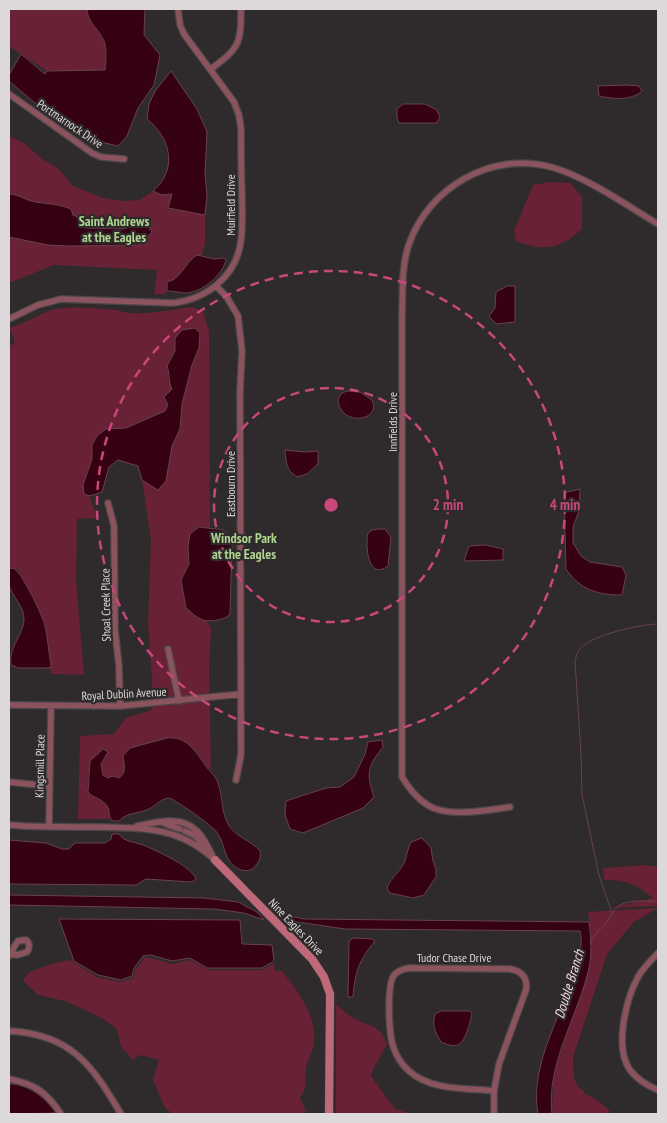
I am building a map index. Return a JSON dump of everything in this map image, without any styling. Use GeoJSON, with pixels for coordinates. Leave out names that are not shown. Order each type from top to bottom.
{"type":"FeatureCollection","features":[{"type":"Feature","properties":{"kind":"street","name":"Muirfield Drive"},"geometry":{"type":"LineString","coordinates":[[9,319],[38,305],[61,299],[173,303],[196,298],[216,286],[233,266],[241,241],[241,129],[239,115],[234,102],[184,34],[180,25],[178,9]]}},
{"type":"Feature","properties":{"kind":"street"},"geometry":{"type":"LineString","coordinates":[[211,69],[234,50],[240,40],[241,9]]}},
{"type":"Feature","properties":{"kind":"street","name":"Portmarnock Drive"},"geometry":{"type":"LineString","coordinates":[[9,94],[92,153],[101,157],[124,159]]}},
{"type":"Feature","properties":{"kind":"street","name":"Innfields Drive"},"geometry":{"type":"LineString","coordinates":[[510,807],[455,812],[435,809],[414,794],[402,777],[402,316],[403,273],[406,254],[413,234],[420,222],[442,195],[451,187],[473,174],[507,164],[538,165],[568,173],[658,224]]}},
{"type":"Feature","properties":{"kind":"street","name":"Eastbourn Drive"},"geometry":{"type":"LineString","coordinates":[[216,286],[226,296],[238,316],[242,345],[240,392],[241,755],[236,780]]}},
{"type":"Feature","properties":{"kind":"street","name":"Shoal Creek Place"},"geometry":{"type":"LineString","coordinates":[[108,503],[114,526],[115,631],[119,666],[120,706]]}},
{"type":"Feature","properties":{"kind":"street"},"geometry":{"type":"LineString","coordinates":[[168,649],[178,701]]}},
{"type":"Feature","properties":{"kind":"street","name":"Royal Dublin Avenue"},"geometry":{"type":"LineString","coordinates":[[9,705],[120,706],[241,694]]}},
{"type":"Feature","properties":{"kind":"street","name":"Kingsmill Place"},"geometry":{"type":"LineString","coordinates":[[49,826],[51,706]]}},
{"type":"Feature","properties":{"kind":"street"},"geometry":{"type":"LineString","coordinates":[[9,782],[49,786]]}},
{"type":"Feature","properties":{"kind":"street","name":"Nine Eagles Drive"},"geometry":{"type":"LineString","coordinates":[[130,827],[171,820],[199,832],[215,860]]}},
{"type":"Feature","properties":{"kind":"street","name":"Nine Eagles Drive"},"geometry":{"type":"LineString","coordinates":[[156,822],[168,824],[194,835],[215,860]]}},
{"type":"Feature","properties":{"kind":"street","name":"Nine Eagles Drive"},"geometry":{"type":"LineString","coordinates":[[9,824],[130,827],[171,833],[198,845],[215,860],[307,953],[324,977],[330,994],[329,1114]]}},
{"type":"Feature","properties":{"kind":"street"},"geometry":{"type":"LineString","coordinates":[[658,953],[638,977],[626,1010],[621,1033],[623,1052],[629,1069],[641,1081],[658,1090]]}},
{"type":"Feature","properties":{"kind":"street","name":"Tudor Chase Drive"},"geometry":{"type":"LineString","coordinates":[[494,1091],[428,1082],[416,1076],[403,1064],[395,1052],[390,1029],[391,988],[392,980],[396,973],[402,969],[409,968],[510,969],[522,974],[527,984],[526,990],[503,1053],[494,1091],[494,1114]]}},
{"type":"Feature","properties":{"kind":"street"},"geometry":{"type":"LineString","coordinates":[[9,1031],[29,1032],[48,1038],[71,1050],[90,1067],[121,1114]]}},
{"type":"Feature","properties":{"kind":"street"},"geometry":{"type":"LineString","coordinates":[[9,1079],[27,1082],[50,1098],[60,1114]]}},
{"type":"Feature","properties":{"kind":"shaded area"},"geometry":{"type":"Polygon","coordinates":[[[9,9],[87,9],[89,18],[104,41],[106,70],[47,71],[9,46],[9,9]]]}},
{"type":"Feature","properties":{"kind":"shaded area"},"geometry":{"type":"Polygon","coordinates":[[[87,9],[145,9],[144,35],[160,55],[154,85],[138,108],[127,136],[118,146],[101,142],[74,130],[35,103],[9,81],[9,75],[21,54],[45,74],[47,71],[105,70],[105,44],[91,22],[87,9]]]}},
{"type":"Feature","properties":{"kind":"shaded area"},"geometry":{"type":"Polygon","coordinates":[[[171,71],[197,109],[207,132],[205,174],[207,196],[205,215],[168,208],[172,194],[162,195],[153,191],[166,174],[168,154],[162,135],[147,119],[149,104],[155,91],[171,71]]]}},
{"type":"Feature","properties":{"kind":"shaded area"},"geometry":{"type":"Polygon","coordinates":[[[598,86],[639,86],[642,91],[627,98],[599,96],[598,86]]]}},
{"type":"Feature","properties":{"kind":"shaded area"},"geometry":{"type":"Polygon","coordinates":[[[403,104],[425,104],[437,110],[440,118],[436,123],[399,123],[397,109],[403,104]]]}},
{"type":"Feature","properties":{"kind":"shaded area"},"geometry":{"type":"Polygon","coordinates":[[[9,136],[24,143],[42,159],[58,168],[73,186],[103,198],[122,201],[140,200],[153,191],[162,195],[172,194],[168,208],[205,215],[205,244],[202,255],[192,259],[177,277],[168,282],[166,294],[154,294],[157,270],[54,265],[9,283],[9,136]]]}},
{"type":"Feature","properties":{"kind":"shaded area"},"geometry":{"type":"Polygon","coordinates":[[[549,182],[570,183],[582,197],[582,229],[566,241],[552,247],[535,247],[516,241],[514,231],[533,185],[549,182]]]}},
{"type":"Feature","properties":{"kind":"shaded area"},"geometry":{"type":"Polygon","coordinates":[[[9,194],[32,201],[67,207],[71,209],[73,215],[77,217],[85,228],[123,229],[145,223],[152,232],[140,245],[48,245],[9,237],[9,194]]]}},
{"type":"Feature","properties":{"kind":"shaded area"},"geometry":{"type":"Polygon","coordinates":[[[197,255],[214,259],[224,258],[226,260],[216,277],[205,286],[187,293],[167,291],[167,282],[176,278],[197,255]]]}},
{"type":"Feature","properties":{"kind":"shaded area"},"geometry":{"type":"Polygon","coordinates":[[[507,286],[515,286],[515,322],[496,324],[489,316],[495,308],[496,292],[507,286]]]}},
{"type":"Feature","properties":{"kind":"shaded area"},"geometry":{"type":"Polygon","coordinates":[[[192,307],[203,311],[209,331],[210,528],[199,527],[188,556],[189,564],[181,580],[186,608],[201,620],[207,621],[211,628],[209,669],[211,770],[197,752],[173,738],[130,748],[124,754],[126,765],[121,777],[113,776],[108,778],[103,775],[101,764],[105,759],[89,769],[88,791],[93,797],[106,804],[110,819],[78,819],[80,736],[114,734],[126,718],[152,710],[148,624],[151,539],[142,480],[158,490],[170,461],[172,446],[180,429],[182,404],[192,365],[199,348],[175,351],[169,359],[168,377],[172,389],[165,411],[126,428],[106,429],[97,436],[92,445],[92,459],[84,493],[90,496],[97,518],[77,519],[76,580],[84,675],[51,674],[44,623],[19,571],[9,569],[9,347],[15,342],[9,328],[46,312],[67,308],[142,313],[192,307]]]}},
{"type":"Feature","properties":{"kind":"shaded area"},"geometry":{"type":"Polygon","coordinates":[[[195,328],[200,333],[199,348],[192,365],[182,404],[180,429],[172,446],[166,481],[158,490],[142,480],[138,466],[118,460],[109,467],[102,492],[90,496],[84,494],[83,485],[92,459],[92,445],[97,436],[106,429],[126,428],[165,411],[168,405],[164,397],[172,389],[167,366],[175,351],[175,338],[182,330],[195,328]]]}},
{"type":"Feature","properties":{"kind":"shaded area"},"geometry":{"type":"Polygon","coordinates":[[[347,391],[360,392],[372,400],[373,407],[371,413],[366,417],[359,418],[345,414],[340,408],[338,399],[342,393],[347,391]]]}},
{"type":"Feature","properties":{"kind":"shaded area"},"geometry":{"type":"Polygon","coordinates":[[[285,450],[318,451],[318,464],[307,474],[297,477],[289,469],[285,450]]]}},
{"type":"Feature","properties":{"kind":"shaded area"},"geometry":{"type":"Polygon","coordinates":[[[580,489],[579,511],[573,527],[573,543],[581,556],[590,562],[622,567],[626,575],[622,595],[605,594],[590,590],[577,582],[566,569],[564,493],[580,489]]]}},
{"type":"Feature","properties":{"kind":"shaded area"},"geometry":{"type":"Polygon","coordinates":[[[199,527],[223,530],[230,536],[232,545],[230,614],[218,620],[203,620],[186,608],[181,580],[189,564],[188,545],[190,534],[199,527]]]}},
{"type":"Feature","properties":{"kind":"shaded area"},"geometry":{"type":"Polygon","coordinates":[[[385,529],[391,537],[388,566],[376,569],[369,560],[367,539],[368,533],[385,529]]]}},
{"type":"Feature","properties":{"kind":"shaded area"},"geometry":{"type":"Polygon","coordinates":[[[485,545],[503,549],[503,560],[464,561],[469,546],[485,545]]]}},
{"type":"Feature","properties":{"kind":"shaded area"},"geometry":{"type":"Polygon","coordinates":[[[13,568],[26,584],[44,622],[51,667],[18,668],[11,665],[11,653],[24,621],[23,611],[9,585],[9,569],[13,568]]]}},
{"type":"Feature","properties":{"kind":"shaded area"},"geometry":{"type":"Polygon","coordinates":[[[167,738],[180,739],[190,746],[216,778],[228,824],[235,832],[260,851],[259,860],[250,870],[239,869],[233,865],[215,830],[205,821],[170,798],[162,800],[145,811],[126,816],[119,821],[113,821],[105,804],[88,792],[90,761],[103,749],[108,752],[101,764],[103,775],[108,778],[113,776],[119,778],[124,771],[123,756],[130,748],[167,738]]]}},
{"type":"Feature","properties":{"kind":"shaded area"},"geometry":{"type":"Polygon","coordinates":[[[382,740],[383,747],[371,765],[369,776],[374,797],[363,808],[303,833],[290,829],[285,815],[286,801],[326,788],[340,787],[354,777],[365,754],[368,742],[382,740]]]}},
{"type":"Feature","properties":{"kind":"shaded area"},"geometry":{"type":"Polygon","coordinates":[[[112,834],[119,834],[127,840],[164,855],[186,868],[196,878],[191,882],[146,879],[136,885],[9,884],[9,840],[46,843],[62,849],[69,849],[75,843],[105,843],[111,839],[112,834]]]}},
{"type":"Feature","properties":{"kind":"shaded area"},"geometry":{"type":"Polygon","coordinates":[[[422,838],[431,848],[436,877],[424,895],[413,898],[390,893],[387,888],[403,865],[411,842],[422,838]]]}},
{"type":"Feature","properties":{"kind":"shaded area"},"geometry":{"type":"Polygon","coordinates":[[[646,865],[658,867],[658,906],[610,908],[653,898],[630,884],[604,880],[603,868],[646,865]]]}},
{"type":"Feature","properties":{"kind":"shaded area"},"geometry":{"type":"Polygon","coordinates":[[[9,895],[204,898],[238,902],[257,912],[264,920],[244,913],[214,909],[9,905],[9,895]]]}},
{"type":"Feature","properties":{"kind":"shaded area"},"geometry":{"type":"Polygon","coordinates":[[[658,908],[634,922],[607,954],[573,1057],[574,1078],[577,1085],[586,1094],[608,1109],[611,1114],[552,1114],[554,1073],[589,967],[591,934],[588,912],[658,908]]]}},
{"type":"Feature","properties":{"kind":"shaded area"},"geometry":{"type":"Polygon","coordinates":[[[277,913],[304,919],[589,922],[591,957],[589,968],[558,1058],[551,1095],[552,1114],[538,1114],[538,1075],[549,1038],[577,964],[581,944],[580,931],[345,929],[284,920],[277,913]]]}},
{"type":"Feature","properties":{"kind":"shaded area"},"geometry":{"type":"Polygon","coordinates":[[[59,919],[240,920],[242,944],[272,945],[274,961],[262,968],[207,968],[190,958],[172,961],[151,955],[143,956],[134,968],[132,976],[121,980],[98,975],[74,961],[59,919]]]}},
{"type":"Feature","properties":{"kind":"shaded area"},"geometry":{"type":"Polygon","coordinates":[[[355,938],[372,939],[375,941],[365,954],[359,967],[353,997],[348,997],[349,942],[355,938]]]}},
{"type":"Feature","properties":{"kind":"shaded area"},"geometry":{"type":"Polygon","coordinates":[[[144,958],[172,964],[190,960],[209,970],[262,970],[274,963],[275,971],[282,971],[300,995],[313,1023],[314,1043],[307,1066],[305,1088],[300,1098],[306,1110],[302,1114],[173,1114],[165,1108],[153,1080],[159,1060],[140,1055],[133,1060],[121,1047],[117,1029],[102,1018],[65,1001],[38,995],[23,981],[29,972],[70,960],[97,977],[121,982],[133,978],[136,969],[144,958]]]}},
{"type":"Feature","properties":{"kind":"shaded area"},"geometry":{"type":"Polygon","coordinates":[[[336,1004],[350,1016],[376,1028],[382,1034],[387,1044],[371,1076],[395,1109],[412,1114],[336,1114],[336,1004]]]}},
{"type":"Feature","properties":{"kind":"shaded area"},"geometry":{"type":"Polygon","coordinates":[[[441,1011],[470,1011],[472,1014],[465,1036],[461,1043],[456,1046],[441,1042],[437,1035],[434,1018],[435,1014],[441,1011]]]}},
{"type":"Feature","properties":{"kind":"shaded area"},"geometry":{"type":"Polygon","coordinates":[[[9,1084],[17,1084],[30,1089],[59,1113],[9,1114],[9,1084]]]}},
{"type":"Feature","properties":{"kind":"waterway"},"geometry":{"type":"LineString","coordinates":[[612,913],[599,875],[582,795],[575,662],[580,650],[587,643],[595,639],[629,628],[658,624]]}},
{"type":"Feature","properties":{"kind":"waterway","name":"Double Branch"},"geometry":{"type":"LineString","coordinates":[[590,944],[595,935],[620,905],[636,901],[658,901]]}},
{"type":"Feature","properties":{"kind":"district","name":"Saint Andrews at the Eagles"},"geometry":{"type":"Point","coordinates":[114,230]}},
{"type":"Feature","properties":{"kind":"district","name":"Windsor Park at the Eagles"},"geometry":{"type":"Point","coordinates":[244,546]}}]}
